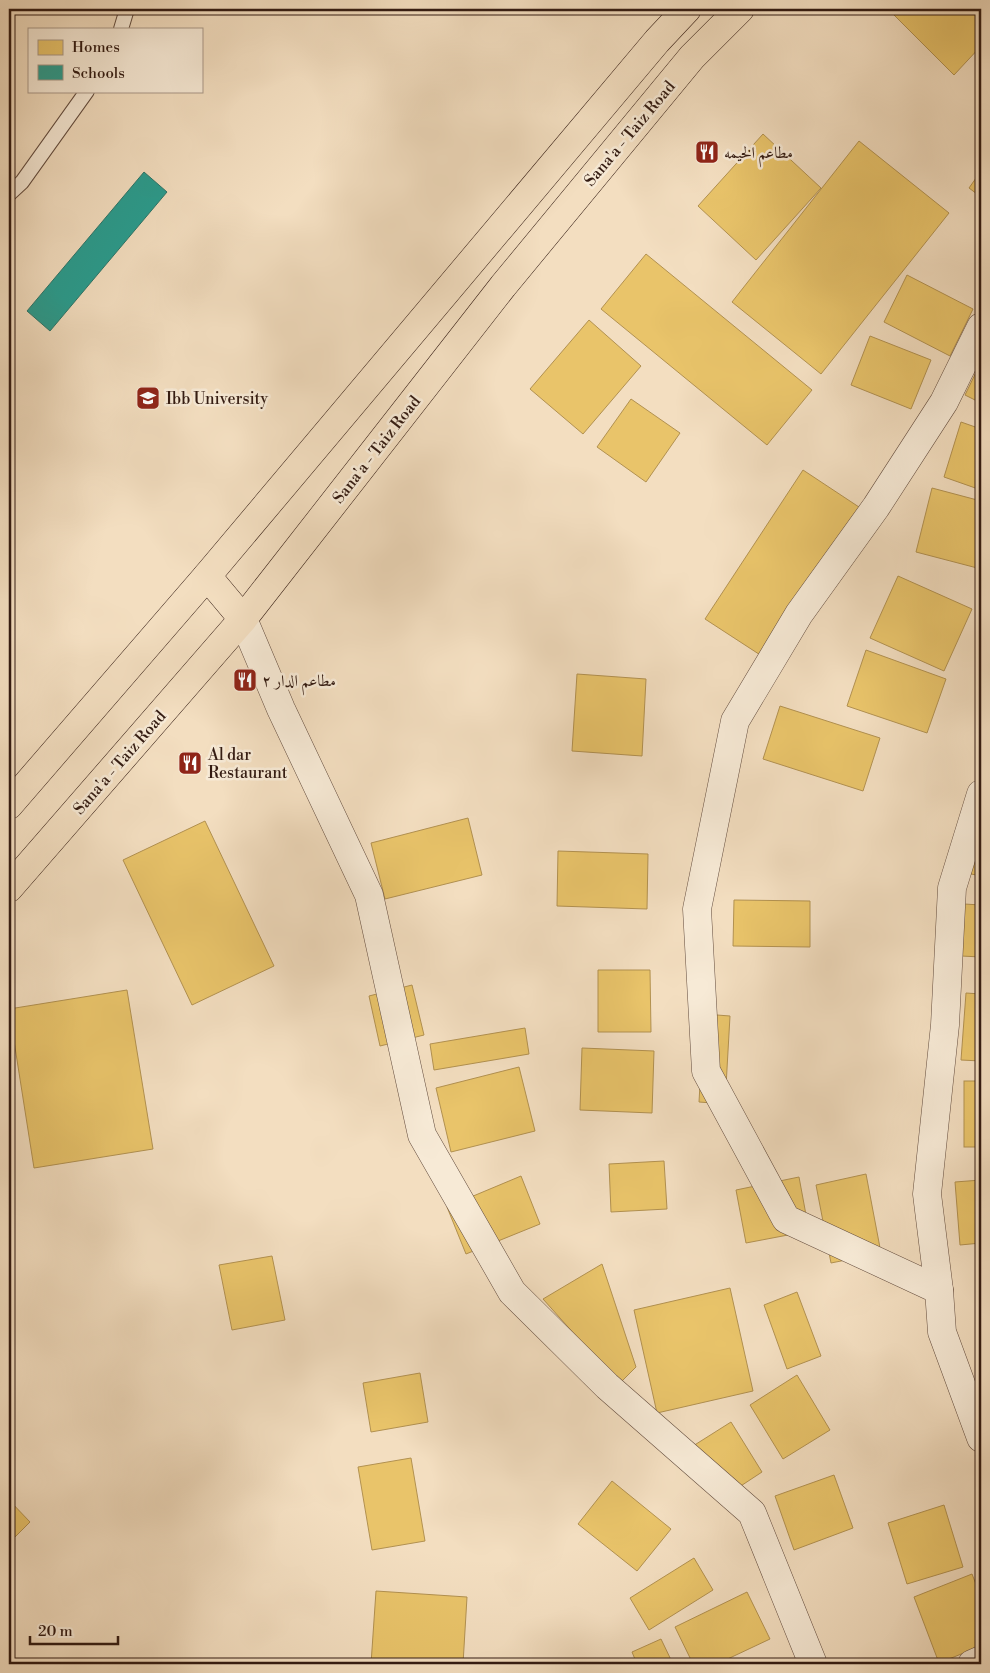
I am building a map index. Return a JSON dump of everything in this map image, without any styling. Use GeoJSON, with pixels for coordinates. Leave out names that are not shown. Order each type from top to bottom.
{"type":"FeatureCollection","features":[{"type":"Feature","properties":{"kind":"highway"},"geometry":{"type":"LineString","coordinates":[[9,805],[207,576],[657,41],[687,9]]}},
{"type":"Feature","properties":{"kind":"highway","name":"Sana'a - Taiz Road"},"geometry":{"type":"LineString","coordinates":[[9,888],[243,619],[503,286],[692,57],[740,9]]}},
{"type":"Feature","properties":{"kind":"highway"},"geometry":{"type":"LineString","coordinates":[[207,576],[243,619]]}},
{"type":"Feature","properties":{"kind":"street"},"geometry":{"type":"LineString","coordinates":[[939,1290],[786,1219],[706,1071],[697,909],[735,721],[800,614],[876,507],[944,402],[981,327]]}},
{"type":"Feature","properties":{"kind":"street"},"geometry":{"type":"LineString","coordinates":[[243,619],[281,709],[369,895],[422,1134],[512,1292],[607,1386],[752,1512],[813,1664]]}},
{"type":"Feature","properties":{"kind":"street"},"geometry":{"type":"LineString","coordinates":[[981,794],[952,888],[945,1025],[927,1194],[939,1290],[942,1332],[981,1438]]}},
{"type":"Feature","properties":{"kind":"street"},"geometry":{"type":"LineString","coordinates":[[972,1664],[981,1660]]}},
{"type":"Feature","properties":{"kind":"lane"},"geometry":{"type":"LineString","coordinates":[[121,28],[127,9]]}},
{"type":"Feature","properties":{"kind":"lane"},"geometry":{"type":"LineString","coordinates":[[9,194],[22,182],[85,92]]}},
{"type":"Feature","properties":{"kind":"building: Homes"},"geometry":{"type":"Polygon","coordinates":[[[888,9],[981,9],[981,46],[954,75],[888,9]]]}},
{"type":"Feature","properties":{"kind":"building: Homes"},"geometry":{"type":"Polygon","coordinates":[[[763,134],[821,188],[756,260],[698,206],[763,134]]]}},
{"type":"Feature","properties":{"kind":"building: Homes"},"geometry":{"type":"Polygon","coordinates":[[[859,141],[949,213],[821,374],[732,302],[859,141]]]}},
{"type":"Feature","properties":{"kind":"building: Homes"},"geometry":{"type":"Polygon","coordinates":[[[981,171],[981,197],[969,188],[981,171]]]}},
{"type":"Feature","properties":{"kind":"building: Homes"},"geometry":{"type":"Polygon","coordinates":[[[646,254],[812,390],[767,445],[601,309],[646,254]]]}},
{"type":"Feature","properties":{"kind":"building: Homes"},"geometry":{"type":"Polygon","coordinates":[[[907,275],[973,309],[950,356],[884,322],[907,275]]]}},
{"type":"Feature","properties":{"kind":"building: Homes"},"geometry":{"type":"Polygon","coordinates":[[[589,320],[641,366],[583,434],[530,389],[589,320]]]}},
{"type":"Feature","properties":{"kind":"building: Homes"},"geometry":{"type":"Polygon","coordinates":[[[870,336],[931,360],[911,409],[851,385],[870,336]]]}},
{"type":"Feature","properties":{"kind":"building: Homes"},"geometry":{"type":"Polygon","coordinates":[[[981,362],[981,403],[965,395],[981,362]]]}},
{"type":"Feature","properties":{"kind":"building: Homes"},"geometry":{"type":"Polygon","coordinates":[[[631,399],[680,433],[646,482],[597,447],[631,399]]]}},
{"type":"Feature","properties":{"kind":"building: Homes"},"geometry":{"type":"Polygon","coordinates":[[[961,422],[981,429],[981,490],[944,477],[961,422]]]}},
{"type":"Feature","properties":{"kind":"building: Homes"},"geometry":{"type":"Polygon","coordinates":[[[803,470],[865,511],[768,660],[705,619],[803,470]]]}},
{"type":"Feature","properties":{"kind":"building: Homes"},"geometry":{"type":"Polygon","coordinates":[[[932,488],[981,501],[981,569],[916,552],[932,488]]]}},
{"type":"Feature","properties":{"kind":"building: Homes"},"geometry":{"type":"Polygon","coordinates":[[[898,576],[972,609],[944,671],[870,638],[898,576]]]}},
{"type":"Feature","properties":{"kind":"building: Homes"},"geometry":{"type":"Polygon","coordinates":[[[866,650],[946,679],[927,733],[847,706],[866,650]]]}},
{"type":"Feature","properties":{"kind":"building: Homes"},"geometry":{"type":"Polygon","coordinates":[[[981,670],[981,693],[976,691],[981,670]]]}},
{"type":"Feature","properties":{"kind":"building: Homes"},"geometry":{"type":"Polygon","coordinates":[[[577,674],[646,679],[642,756],[572,751],[577,674]]]}},
{"type":"Feature","properties":{"kind":"building: Homes"},"geometry":{"type":"Polygon","coordinates":[[[780,706],[880,738],[863,791],[763,759],[780,706]]]}},
{"type":"Feature","properties":{"kind":"building: Homes"},"geometry":{"type":"Polygon","coordinates":[[[981,815],[981,876],[971,874],[981,815]]]}},
{"type":"Feature","properties":{"kind":"building: Homes"},"geometry":{"type":"Polygon","coordinates":[[[468,818],[482,875],[385,899],[371,843],[468,818]]]}},
{"type":"Feature","properties":{"kind":"building: Homes"},"geometry":{"type":"Polygon","coordinates":[[[205,821],[274,966],[192,1005],[123,860],[205,821]]]}},
{"type":"Feature","properties":{"kind":"building: Homes"},"geometry":{"type":"Polygon","coordinates":[[[558,851],[648,854],[647,909],[557,906],[558,851]]]}},
{"type":"Feature","properties":{"kind":"building: Homes"},"geometry":{"type":"Polygon","coordinates":[[[734,900],[810,901],[810,947],[733,946],[734,900]]]}},
{"type":"Feature","properties":{"kind":"building: Homes"},"geometry":{"type":"Polygon","coordinates":[[[964,904],[981,905],[981,957],[961,956],[964,904]]]}},
{"type":"Feature","properties":{"kind":"building: Homes"},"geometry":{"type":"Polygon","coordinates":[[[598,970],[650,970],[651,1032],[598,1032],[598,970]]]}},
{"type":"Feature","properties":{"kind":"building: Homes"},"geometry":{"type":"Polygon","coordinates":[[[412,985],[424,1035],[380,1046],[369,996],[412,985]]]}},
{"type":"Feature","properties":{"kind":"building: Homes"},"geometry":{"type":"Polygon","coordinates":[[[127,990],[153,1149],[34,1168],[9,1009],[127,990]]]}},
{"type":"Feature","properties":{"kind":"building: Homes"},"geometry":{"type":"Polygon","coordinates":[[[966,993],[981,994],[981,1061],[961,1060],[966,993]]]}},
{"type":"Feature","properties":{"kind":"building: Homes"},"geometry":{"type":"Polygon","coordinates":[[[704,1014],[730,1016],[725,1104],[699,1102],[704,1014]]]}},
{"type":"Feature","properties":{"kind":"building: Homes"},"geometry":{"type":"Polygon","coordinates":[[[525,1028],[529,1054],[434,1070],[430,1044],[525,1028]]]}},
{"type":"Feature","properties":{"kind":"building: Homes"},"geometry":{"type":"Polygon","coordinates":[[[582,1048],[654,1051],[652,1113],[580,1110],[582,1048]]]}},
{"type":"Feature","properties":{"kind":"building: Homes"},"geometry":{"type":"Polygon","coordinates":[[[519,1067],[535,1131],[451,1152],[436,1088],[519,1067]]]}},
{"type":"Feature","properties":{"kind":"building: Homes"},"geometry":{"type":"Polygon","coordinates":[[[964,1081],[981,1081],[981,1147],[964,1147],[964,1081]]]}},
{"type":"Feature","properties":{"kind":"building: Homes"},"geometry":{"type":"Polygon","coordinates":[[[664,1161],[667,1209],[611,1212],[609,1164],[664,1161]]]}},
{"type":"Feature","properties":{"kind":"building: Homes"},"geometry":{"type":"Polygon","coordinates":[[[866,1174],[881,1253],[831,1263],[816,1185],[866,1174]]]}},
{"type":"Feature","properties":{"kind":"building: Homes"},"geometry":{"type":"Polygon","coordinates":[[[521,1176],[540,1224],[466,1254],[447,1207],[521,1176]]]}},
{"type":"Feature","properties":{"kind":"building: Homes"},"geometry":{"type":"Polygon","coordinates":[[[799,1177],[809,1231],[746,1243],[736,1190],[799,1177]]]}},
{"type":"Feature","properties":{"kind":"building: Homes"},"geometry":{"type":"Polygon","coordinates":[[[981,1180],[981,1243],[960,1245],[955,1182],[981,1180]]]}},
{"type":"Feature","properties":{"kind":"building: Homes"},"geometry":{"type":"Polygon","coordinates":[[[272,1256],[285,1320],[232,1330],[219,1265],[272,1256]]]}},
{"type":"Feature","properties":{"kind":"building: Homes"},"geometry":{"type":"Polygon","coordinates":[[[602,1264],[636,1367],[619,1384],[543,1299],[602,1264]]]}},
{"type":"Feature","properties":{"kind":"building: Homes"},"geometry":{"type":"Polygon","coordinates":[[[730,1288],[753,1391],[657,1413],[634,1310],[730,1288]]]}},
{"type":"Feature","properties":{"kind":"building: Homes"},"geometry":{"type":"Polygon","coordinates":[[[797,1292],[821,1356],[787,1369],[764,1305],[797,1292]]]}},
{"type":"Feature","properties":{"kind":"building: Homes"},"geometry":{"type":"Polygon","coordinates":[[[420,1373],[428,1422],[371,1432],[363,1383],[420,1373]]]}},
{"type":"Feature","properties":{"kind":"building: Homes"},"geometry":{"type":"Polygon","coordinates":[[[797,1375],[830,1430],[783,1459],[750,1405],[797,1375]]]}},
{"type":"Feature","properties":{"kind":"building: Homes"},"geometry":{"type":"Polygon","coordinates":[[[731,1422],[762,1472],[724,1497],[693,1446],[731,1422]]]}},
{"type":"Feature","properties":{"kind":"building: Homes"},"geometry":{"type":"Polygon","coordinates":[[[411,1458],[425,1541],[372,1550],[358,1467],[411,1458]]]}},
{"type":"Feature","properties":{"kind":"building: Homes"},"geometry":{"type":"Polygon","coordinates":[[[834,1475],[853,1528],[794,1550],[775,1496],[834,1475]]]}},
{"type":"Feature","properties":{"kind":"building: Homes"},"geometry":{"type":"Polygon","coordinates":[[[612,1481],[671,1529],[637,1571],[578,1524],[612,1481]]]}},
{"type":"Feature","properties":{"kind":"building: Homes"},"geometry":{"type":"Polygon","coordinates":[[[9,1500],[30,1522],[9,1543],[9,1500]]]}},
{"type":"Feature","properties":{"kind":"building: Homes"},"geometry":{"type":"Polygon","coordinates":[[[944,1505],[963,1567],[907,1584],[888,1523],[944,1505]]]}},
{"type":"Feature","properties":{"kind":"building: Homes"},"geometry":{"type":"Polygon","coordinates":[[[694,1558],[713,1590],[649,1630],[630,1598],[694,1558]]]}},
{"type":"Feature","properties":{"kind":"building: Homes"},"geometry":{"type":"Polygon","coordinates":[[[972,1574],[981,1597],[981,1646],[939,1663],[914,1597],[972,1574]]]}},
{"type":"Feature","properties":{"kind":"building: Homes"},"geometry":{"type":"Polygon","coordinates":[[[376,1591],[467,1597],[463,1664],[371,1664],[376,1591]]]}},
{"type":"Feature","properties":{"kind":"building: Homes"},"geometry":{"type":"Polygon","coordinates":[[[747,1592],[770,1639],[717,1664],[693,1664],[675,1627],[747,1592]]]}},
{"type":"Feature","properties":{"kind":"building: Homes"},"geometry":{"type":"Polygon","coordinates":[[[661,1639],[673,1664],[637,1664],[632,1652],[661,1639]]]}},
{"type":"Feature","properties":{"kind":"building: Schools"},"geometry":{"type":"Polygon","coordinates":[[[144,172],[167,192],[50,331],[27,311],[144,172]]]}},
{"type":"Feature","properties":{"kind":"place","name":"مطاعم الخيمه"},"geometry":{"type":"Point","coordinates":[707,152]}},
{"type":"Feature","properties":{"kind":"place","name":"Ibb University"},"geometry":{"type":"Point","coordinates":[148,398]}},
{"type":"Feature","properties":{"kind":"place","name":"مطاعم الدار ٢"},"geometry":{"type":"Point","coordinates":[245,680]}},
{"type":"Feature","properties":{"kind":"place","name":"Al dar Restaurant"},"geometry":{"type":"Point","coordinates":[190,763]}}]}
